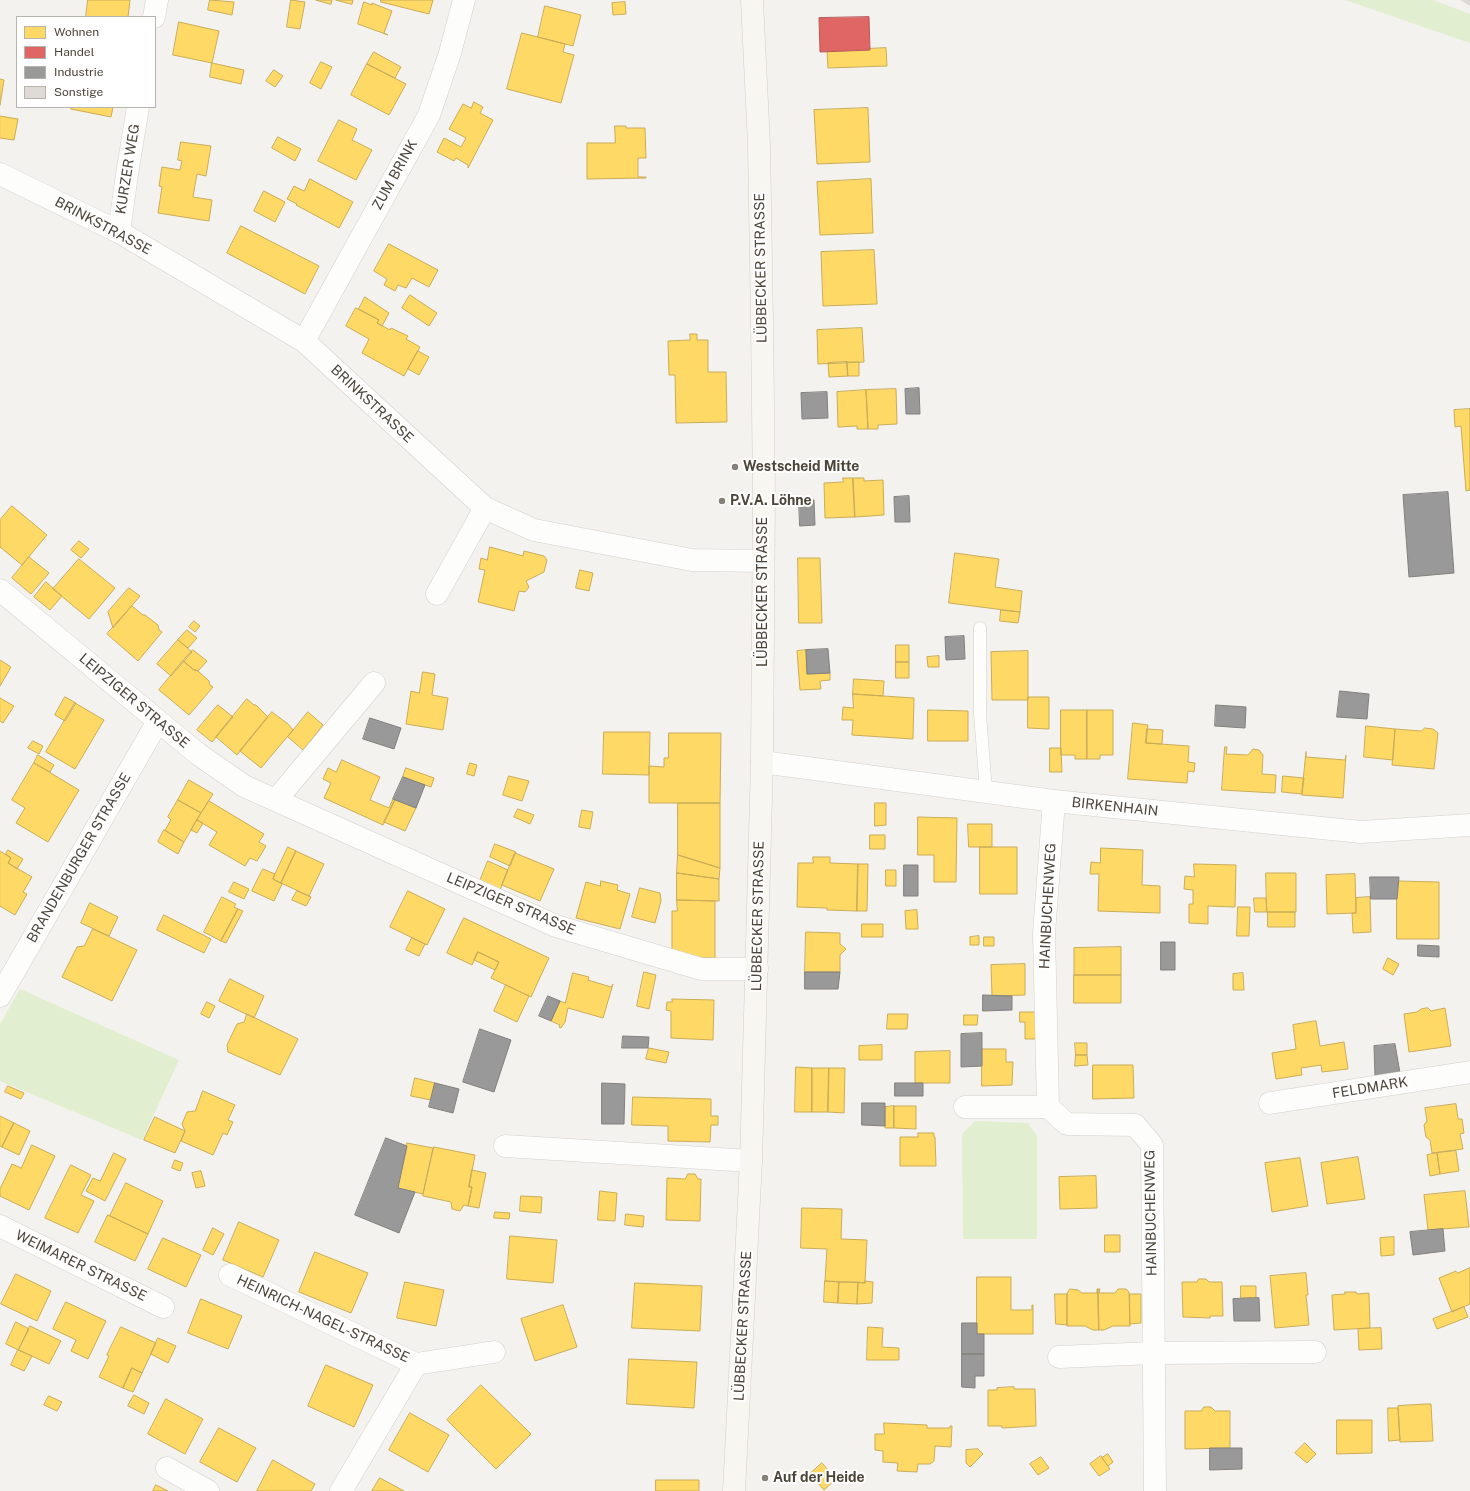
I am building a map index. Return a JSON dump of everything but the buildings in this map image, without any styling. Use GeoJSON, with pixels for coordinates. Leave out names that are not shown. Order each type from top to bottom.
{"type":"FeatureCollection","features":[{"type":"Feature","properties":{"kind":"main road","name":"LÜBBECKER STRASSE"},"geometry":{"type":"LineString","coordinates":[[734,1491],[751,1161],[762,762],[763,438],[759,153],[752,0]]}},
{"type":"Feature","properties":{"kind":"street"},"geometry":{"type":"LineString","coordinates":[[154,16],[157,0]]}},
{"type":"Feature","properties":{"kind":"street","name":"ZUM BRINK"},"geometry":{"type":"LineString","coordinates":[[304,341],[428,115],[450,53],[464,0]]}},
{"type":"Feature","properties":{"kind":"street","name":"KURZER WEG"},"geometry":{"type":"LineString","coordinates":[[119,232],[138,108]]}},
{"type":"Feature","properties":{"kind":"street","name":"BRINKSTRASSE"},"geometry":{"type":"LineString","coordinates":[[0,174],[119,232],[304,341],[485,508],[534,530],[692,560],[763,561]]}},
{"type":"Feature","properties":{"kind":"street"},"geometry":{"type":"LineString","coordinates":[[437,594],[485,508]]}},
{"type":"Feature","properties":{"kind":"street","name":"LEIPZIGER STRASSE"},"geometry":{"type":"LineString","coordinates":[[0,590],[198,754],[244,786],[556,926],[701,969],[757,969]]}},
{"type":"Feature","properties":{"kind":"street"},"geometry":{"type":"LineString","coordinates":[[276,800],[374,683]]}},
{"type":"Feature","properties":{"kind":"street","name":"BRANDENBURGER STRASSE"},"geometry":{"type":"LineString","coordinates":[[0,996],[158,721]]}},
{"type":"Feature","properties":{"kind":"street","name":"BIRKENHAIN"},"geometry":{"type":"LineString","coordinates":[[762,762],[1054,801],[1361,832],[1470,825]]}},
{"type":"Feature","properties":{"kind":"street","name":"HAINBUCHENWEG"},"geometry":{"type":"LineString","coordinates":[[1054,801],[1044,933],[1048,1107],[1067,1124],[1135,1125],[1152,1145],[1155,1491]]}},
{"type":"Feature","properties":{"kind":"street","name":"FELDMARK"},"geometry":{"type":"LineString","coordinates":[[1270,1103],[1470,1072]]}},
{"type":"Feature","properties":{"kind":"street"},"geometry":{"type":"LineString","coordinates":[[965,1107],[1048,1107]]}},
{"type":"Feature","properties":{"kind":"street"},"geometry":{"type":"LineString","coordinates":[[505,1146],[751,1161]]}},
{"type":"Feature","properties":{"kind":"street","name":"WEIMARER STRASSE"},"geometry":{"type":"LineString","coordinates":[[0,1226],[163,1307]]}},
{"type":"Feature","properties":{"kind":"street","name":"HEINRICH-NAGEL-STRASSE"},"geometry":{"type":"LineString","coordinates":[[230,1275],[416,1364],[494,1352]]}},
{"type":"Feature","properties":{"kind":"street"},"geometry":{"type":"LineString","coordinates":[[1059,1357],[1153,1353],[1314,1352]]}},
{"type":"Feature","properties":{"kind":"street","name":"HEINRICH-NAGEL-STRASSE"},"geometry":{"type":"LineString","coordinates":[[342,1491],[416,1364]]}},
{"type":"Feature","properties":{"kind":"street"},"geometry":{"type":"LineString","coordinates":[[167,1468],[208,1491]]}},
{"type":"Feature","properties":{"kind":"lane"},"geometry":{"type":"LineString","coordinates":[[980,628],[980,714],[986,791]]}},
{"type":"Feature","properties":{"kind":"green space"},"geometry":{"type":"Polygon","coordinates":[[[1345,0],[1433,0],[1470,14],[1470,43],[1345,0]]]}},
{"type":"Feature","properties":{"kind":"green space"},"geometry":{"type":"Polygon","coordinates":[[[20,989],[179,1060],[142,1140],[0,1081],[0,1024],[20,989]]]}},
{"type":"Feature","properties":{"kind":"green space"},"geometry":{"type":"Polygon","coordinates":[[[975,1121],[1028,1123],[1037,1136],[1037,1239],[963,1239],[962,1134],[975,1121]]]}},
{"type":"Feature","properties":{"kind":"place","name":"Westscheid Mitte"},"geometry":{"type":"Point","coordinates":[735,467]}},
{"type":"Feature","properties":{"kind":"place","name":"P.V.A. Löhne"},"geometry":{"type":"Point","coordinates":[722,501]}},
{"type":"Feature","properties":{"kind":"place","name":"Auf der Heide"},"geometry":{"type":"Point","coordinates":[765,1478]}}]}
